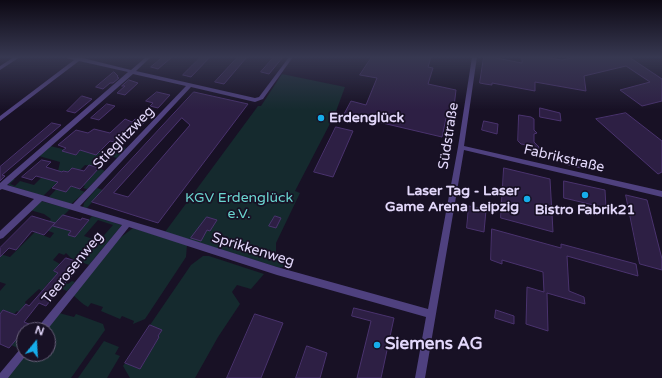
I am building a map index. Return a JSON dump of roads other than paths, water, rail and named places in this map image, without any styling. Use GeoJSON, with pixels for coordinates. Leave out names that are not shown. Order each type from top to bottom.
{"type":"FeatureCollection","features":[{"type":"Feature","properties":{"kind":"street"},"geometry":{"type":"LineString","coordinates":[[0,119],[58,75]]}},
{"type":"Feature","properties":{"kind":"street"},"geometry":{"type":"LineString","coordinates":[[0,186],[128,75]]}},
{"type":"Feature","properties":{"kind":"street"},"geometry":{"type":"LineString","coordinates":[[147,75],[255,100],[261,98],[278,75]]}},
{"type":"Feature","properties":{"kind":"street","name":"Südstraße"},"geometry":{"type":"LineString","coordinates":[[420,378],[461,147],[471,75]]}},
{"type":"Feature","properties":{"kind":"street","name":"Stieglitzweg"},"geometry":{"type":"LineString","coordinates":[[74,208],[190,85]]}},
{"type":"Feature","properties":{"kind":"street","name":"Fabrikstraße"},"geometry":{"type":"LineString","coordinates":[[461,147],[662,194]]}},
{"type":"Feature","properties":{"kind":"street","name":"Sprikkenweg"},"geometry":{"type":"LineString","coordinates":[[0,186],[128,223],[277,271],[431,314]]}},
{"type":"Feature","properties":{"kind":"street"},"geometry":{"type":"LineString","coordinates":[[0,236],[40,198]]}},
{"type":"Feature","properties":{"kind":"street","name":"Teerosenweg"},"geometry":{"type":"LineString","coordinates":[[48,322],[128,223]]}},
{"type":"Feature","properties":{"kind":"street"},"geometry":{"type":"LineString","coordinates":[[2,378],[16,361]]}},
{"type":"Feature","properties":{"kind":"place","name":"Erdenglück"},"geometry":{"type":"Point","coordinates":[321,118]}},
{"type":"Feature","properties":{"kind":"place","name":"Bistro Fabrik21"},"geometry":{"type":"Point","coordinates":[585,195]}},
{"type":"Feature","properties":{"kind":"place","name":"Laser Tag - Laser Game Arena Leipzig"},"geometry":{"type":"Point","coordinates":[527,199]}},
{"type":"Feature","properties":{"kind":"place","name":"Siemens AG"},"geometry":{"type":"Point","coordinates":[377,345]}},
{"type":"Feature","properties":{"kind":"park label","name":"KGV Erdenglück e.V."},"geometry":{"type":"Point","coordinates":[239,206]}}]}
